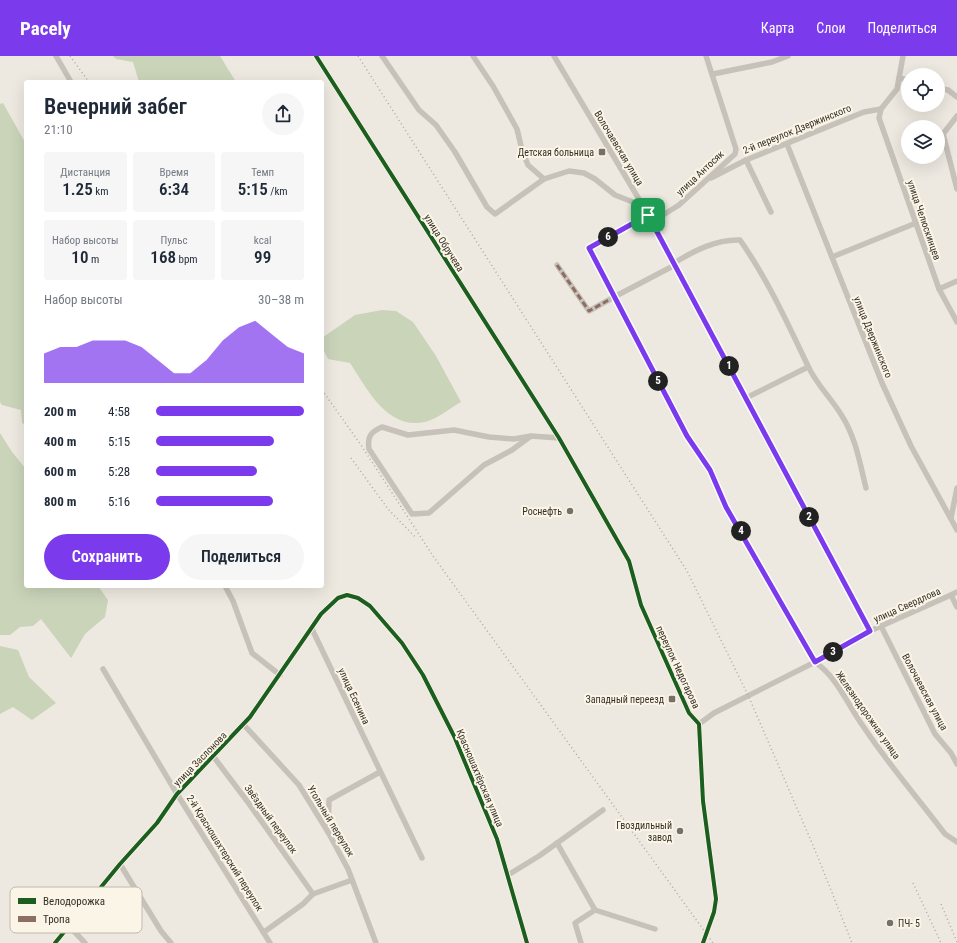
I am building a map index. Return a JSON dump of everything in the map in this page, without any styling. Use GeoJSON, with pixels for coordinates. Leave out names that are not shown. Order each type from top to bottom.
{"type":"FeatureCollection","features":[{"type":"Feature","properties":{"kind":"street"},"geometry":{"type":"LineString","coordinates":[[56,56],[69,80]]}},
{"type":"Feature","properties":{"kind":"street","name":"улица Обручева"},"geometry":{"type":"LineString","coordinates":[[316,56],[559,438]]}},
{"type":"Feature","properties":{"kind":"street"},"geometry":{"type":"LineString","coordinates":[[382,56],[419,110],[436,125],[455,152],[487,207],[495,214],[544,179],[569,171],[584,173],[595,179],[615,195],[644,206]]}},
{"type":"Feature","properties":{"kind":"street"},"geometry":{"type":"LineString","coordinates":[[473,56],[493,86],[517,129],[522,150],[528,165],[544,179]]}},
{"type":"Feature","properties":{"kind":"street","name":"Волочаевская улица"},"geometry":{"type":"LineString","coordinates":[[554,56],[644,206],[870,631]]}},
{"type":"Feature","properties":{"kind":"street","name":"улица Антосяк"},"geometry":{"type":"LineString","coordinates":[[652,222],[679,205],[701,183],[731,158],[736,149],[706,56]]}},
{"type":"Feature","properties":{"kind":"street"},"geometry":{"type":"LineString","coordinates":[[713,74],[772,62],[788,56]]}},
{"type":"Feature","properties":{"kind":"street"},"geometry":{"type":"LineString","coordinates":[[881,109],[896,89],[903,56]]}},
{"type":"Feature","properties":{"kind":"street"},"geometry":{"type":"LineString","coordinates":[[945,89],[957,96]]}},
{"type":"Feature","properties":{"kind":"street","name":"2-й переулок Дзержинского"},"geometry":{"type":"LineString","coordinates":[[701,183],[746,160],[864,112],[881,109]]}},
{"type":"Feature","properties":{"kind":"street","name":"улица Челюскинцев"},"geometry":{"type":"LineString","coordinates":[[881,109],[879,113],[881,123],[939,289],[957,322]]}},
{"type":"Feature","properties":{"kind":"street"},"geometry":{"type":"LineString","coordinates":[[957,116],[943,134],[957,189]]}},
{"type":"Feature","properties":{"kind":"street","name":"улица Дзержинского"},"geometry":{"type":"LineString","coordinates":[[786,144],[892,404],[911,446],[957,530]]}},
{"type":"Feature","properties":{"kind":"street"},"geometry":{"type":"LineString","coordinates":[[746,160],[771,212]]}},
{"type":"Feature","properties":{"kind":"street"},"geometry":{"type":"LineString","coordinates":[[614,298],[589,248],[648,215]]}},
{"type":"Feature","properties":{"kind":"street"},"geometry":{"type":"LineString","coordinates":[[832,257],[879,240],[916,223]]}},
{"type":"Feature","properties":{"kind":"street"},"geometry":{"type":"LineString","coordinates":[[557,265],[589,310],[614,298],[700,248],[728,240],[740,240],[757,264],[775,296],[808,367],[843,417],[856,447],[866,488]]}},
{"type":"Feature","properties":{"kind":"street"},"geometry":{"type":"LineString","coordinates":[[939,289],[957,281]]}},
{"type":"Feature","properties":{"kind":"street","name":"Железнодорожная улица"},"geometry":{"type":"LineString","coordinates":[[614,298],[687,436],[710,470],[726,507],[815,662],[822,667],[841,690],[862,726],[945,834],[957,842]]}},
{"type":"Feature","properties":{"kind":"street"},"geometry":{"type":"LineString","coordinates":[[746,398],[808,367]]}},
{"type":"Feature","properties":{"kind":"street"},"geometry":{"type":"LineString","coordinates":[[531,436],[512,450],[484,465],[430,512],[412,514],[369,449],[367,440],[371,432],[382,427],[408,435],[454,430],[489,437],[514,439],[531,436],[559,438]]}},
{"type":"Feature","properties":{"kind":"street","name":"переулок Недогарова"},"geometry":{"type":"LineString","coordinates":[[559,438],[629,561],[641,605],[689,713],[699,724],[714,712],[752,693]]}},
{"type":"Feature","properties":{"kind":"street"},"geometry":{"type":"LineString","coordinates":[[951,518],[957,488]]}},
{"type":"Feature","properties":{"kind":"street"},"geometry":{"type":"LineString","coordinates":[[226,588],[233,601],[252,653],[280,675]]}},
{"type":"Feature","properties":{"kind":"street"},"geometry":{"type":"LineString","coordinates":[[951,594],[957,592]]}},
{"type":"Feature","properties":{"kind":"street","name":"улица Свердлова"},"geometry":{"type":"LineString","coordinates":[[752,693],[815,662],[870,631],[951,594],[957,607]]}},
{"type":"Feature","properties":{"kind":"street","name":"улица Заслонова"},"geometry":{"type":"LineString","coordinates":[[101,887],[157,823],[177,794],[244,725],[321,614],[338,598],[347,595],[358,598]]}},
{"type":"Feature","properties":{"kind":"street","name":"Красношахтёрская улица"},"geometry":{"type":"LineString","coordinates":[[358,598],[370,606],[402,643],[423,675],[460,750],[497,838],[527,943]]}},
{"type":"Feature","properties":{"kind":"street","name":"Волочаевская улица"},"geometry":{"type":"LineString","coordinates":[[881,626],[935,734],[951,753],[957,764]]}},
{"type":"Feature","properties":{"kind":"street","name":"улица Есенина"},"geometry":{"type":"LineString","coordinates":[[312,629],[349,704],[380,772]]}},
{"type":"Feature","properties":{"kind":"street","name":"2-й Красношахтерский переулок"},"geometry":{"type":"LineString","coordinates":[[103,669],[177,794],[270,943]]}},
{"type":"Feature","properties":{"kind":"street"},"geometry":{"type":"LineString","coordinates":[[699,724],[703,800],[716,899],[714,912],[703,943]]}},
{"type":"Feature","properties":{"kind":"street","name":"Угольный переулок"},"geometry":{"type":"LineString","coordinates":[[244,725],[299,785],[328,832],[348,869],[376,943]]}},
{"type":"Feature","properties":{"kind":"street","name":"Звёздный переулок"},"geometry":{"type":"LineString","coordinates":[[213,756],[313,894]]}},
{"type":"Feature","properties":{"kind":"street"},"geometry":{"type":"LineString","coordinates":[[328,832],[329,800],[380,772],[422,858]]}},
{"type":"Feature","properties":{"kind":"street"},"geometry":{"type":"LineString","coordinates":[[508,875],[603,810]]}},
{"type":"Feature","properties":{"kind":"street"},"geometry":{"type":"LineString","coordinates":[[556,843],[595,910],[655,930]]}},
{"type":"Feature","properties":{"kind":"street"},"geometry":{"type":"LineString","coordinates":[[120,864],[134,887]]}},
{"type":"Feature","properties":{"kind":"street"},"geometry":{"type":"LineString","coordinates":[[264,932],[304,904],[313,894],[352,880]]}},
{"type":"Feature","properties":{"kind":"street"},"geometry":{"type":"LineString","coordinates":[[142,900],[161,931],[171,943]]}},
{"type":"Feature","properties":{"kind":"street"},"geometry":{"type":"LineString","coordinates":[[581,943],[575,923],[595,910]]}},
{"type":"Feature","properties":{"kind":"street","name":"улица Заслонова"},"geometry":{"type":"LineString","coordinates":[[55,943],[63,933]]}},
{"type":"Feature","properties":{"kind":"street"},"geometry":{"type":"LineString","coordinates":[[75,933],[85,943]]}},
{"type":"Feature","properties":{"kind":"green space"},"geometry":{"type":"Polygon","coordinates":[[[113,56],[220,56],[235,80],[138,80],[133,62],[116,59],[113,56]]]}},
{"type":"Feature","properties":{"kind":"green space"},"geometry":{"type":"Polygon","coordinates":[[[3,103],[24,140],[24,424],[22,423],[21,410],[2,405],[0,402],[0,104],[3,103]]]}},
{"type":"Feature","properties":{"kind":"green space"},"geometry":{"type":"Polygon","coordinates":[[[382,310],[396,311],[413,322],[436,356],[461,402],[430,421],[425,422],[412,423],[400,420],[389,414],[372,396],[350,363],[328,359],[324,351],[324,337],[355,315],[382,310]]]}},
{"type":"Feature","properties":{"kind":"green space"},"geometry":{"type":"Polygon","coordinates":[[[0,433],[12,452],[24,467],[24,588],[99,588],[108,600],[105,617],[85,634],[71,658],[41,619],[33,626],[20,627],[10,635],[0,635],[0,433]]]}},
{"type":"Feature","properties":{"kind":"green space"},"geometry":{"type":"Polygon","coordinates":[[[0,646],[18,650],[29,677],[56,703],[32,720],[13,707],[0,714],[0,646]]]}},
{"type":"Feature","properties":{"kind":"railway"},"geometry":{"type":"LineString","coordinates":[[70,56],[88,80]]}},
{"type":"Feature","properties":{"kind":"railway"},"geometry":{"type":"LineString","coordinates":[[358,56],[687,571],[748,695],[815,850],[852,943]]}},
{"type":"Feature","properties":{"kind":"railway"},"geometry":{"type":"LineString","coordinates":[[324,393],[361,445],[433,556],[713,943]]}},
{"type":"Feature","properties":{"kind":"railway"},"geometry":{"type":"LineString","coordinates":[[351,458],[388,509],[415,537]]}},
{"type":"Feature","properties":{"kind":"railway"},"geometry":{"type":"LineString","coordinates":[[913,883],[941,943]]}},
{"type":"Feature","properties":{"kind":"railway"},"geometry":{"type":"LineString","coordinates":[[941,904],[957,942]]}},
{"type":"Feature","properties":{"kind":"marked path"},"geometry":{"type":"LineString","coordinates":[[557,265],[589,311],[614,297]]}},
{"type":"Feature","properties":{"kind":"cycle path"},"geometry":{"type":"LineString","coordinates":[[316,56],[559,438],[629,561],[641,605],[689,713],[699,724],[703,801],[716,899],[714,912],[703,943]]}},
{"type":"Feature","properties":{"kind":"cycle path"},"geometry":{"type":"LineString","coordinates":[[101,887],[157,823],[177,794],[250,717],[321,614],[338,598],[347,595],[358,598],[370,606],[402,643],[423,675],[454,736],[497,839],[527,943]]}},
{"type":"Feature","properties":{"kind":"cycle path"},"geometry":{"type":"LineString","coordinates":[[55,943],[63,933]]}},
{"type":"Feature","properties":{"kind":"place","name":"Детская больница"},"geometry":{"type":"Point","coordinates":[602,152]}},
{"type":"Feature","properties":{"kind":"place","name":"Роснефть"},"geometry":{"type":"Point","coordinates":[570,511]}},
{"type":"Feature","properties":{"kind":"place","name":"Западный переезд"},"geometry":{"type":"Point","coordinates":[672,699]}},
{"type":"Feature","properties":{"kind":"place","name":"Гвоздильный завод"},"geometry":{"type":"Point","coordinates":[680,831]}},
{"type":"Feature","properties":{"kind":"place","name":"ПЧ- 5"},"geometry":{"type":"Point","coordinates":[890,923]}},
{"type":"Feature","properties":{"kind":"route"},"geometry":{"type":"LineString","coordinates":[[648,215],[870,631],[815,662],[726,507],[710,470],[687,436],[589,248],[648,215]]}}]}
